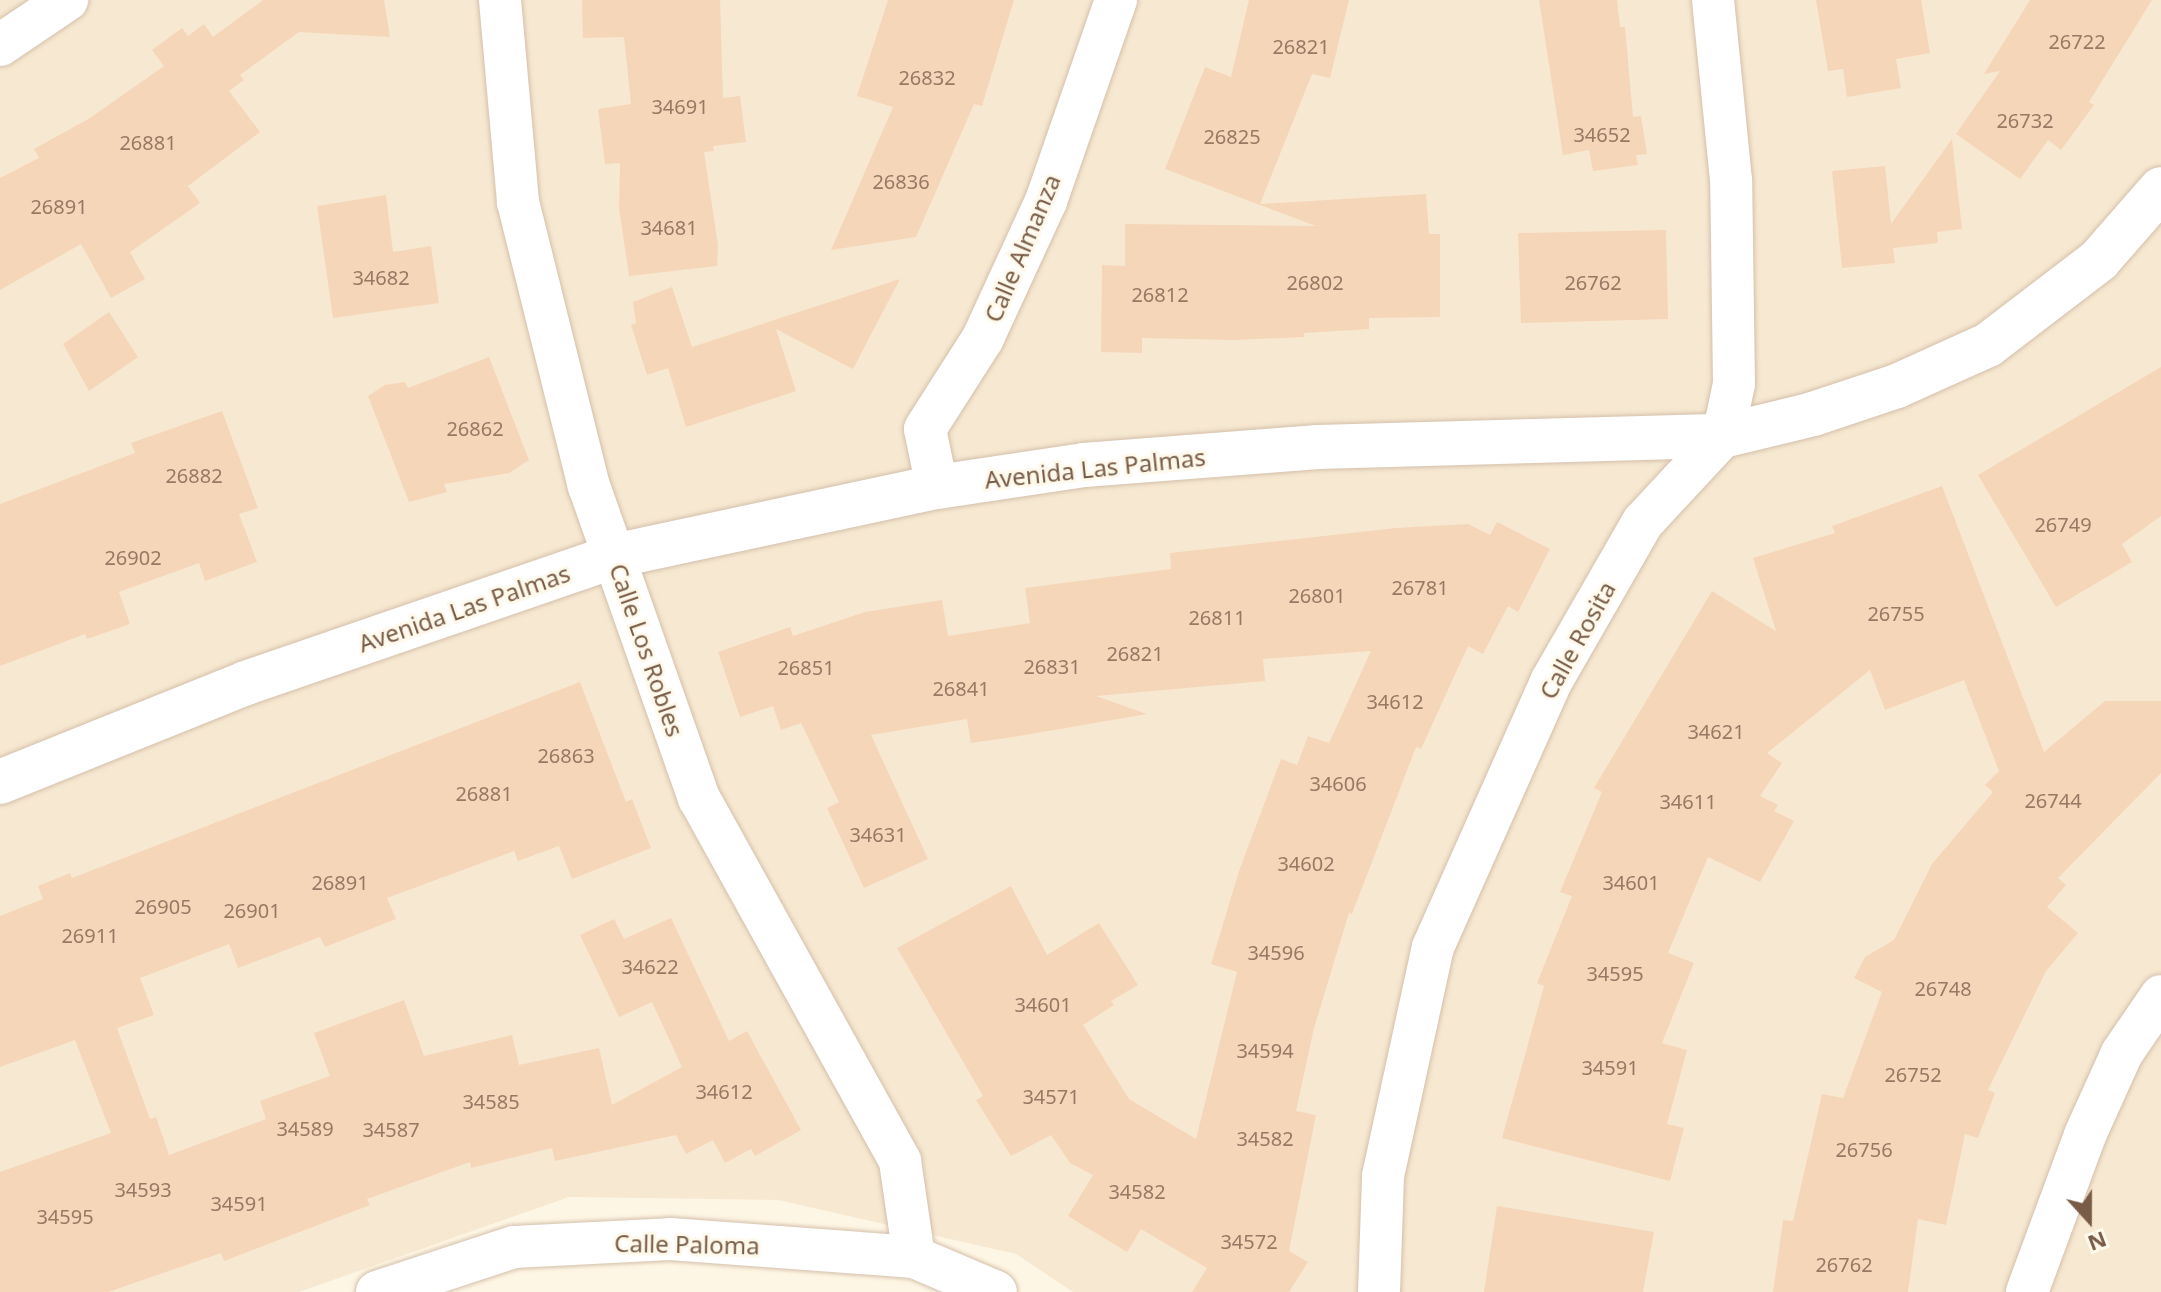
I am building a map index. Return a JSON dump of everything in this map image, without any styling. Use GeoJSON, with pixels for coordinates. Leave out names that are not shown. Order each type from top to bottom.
{"type":"FeatureCollection","features":[{"type":"Feature","properties":{"kind":"street"},"geometry":{"type":"LineString","coordinates":[[0,45],[67,0]]}},
{"type":"Feature","properties":{"kind":"street","name":"Calle Los Robles"},"geometry":{"type":"LineString","coordinates":[[500,0],[518,202],[589,486],[699,798],[900,1161],[914,1257]]}},
{"type":"Feature","properties":{"kind":"street","name":"Calle Almanza"},"geometry":{"type":"LineString","coordinates":[[937,487],[925,429],[983,338],[1046,201],[1116,0]]}},
{"type":"Feature","properties":{"kind":"street"},"geometry":{"type":"LineString","coordinates":[[1713,0],[1731,196],[1734,384],[1723,436]]}},
{"type":"Feature","properties":{"kind":"street","name":"Avenida Las Palmas"},"geometry":{"type":"LineString","coordinates":[[0,782],[246,683],[614,556],[937,487],[1084,465],[1318,447],[1723,436],[1813,414],[1897,386],[1988,345],[2099,260],[2161,189]]}},
{"type":"Feature","properties":{"kind":"street","name":"Calle Rosita"},"geometry":{"type":"LineString","coordinates":[[1379,1292],[1383,1176],[1433,947],[1552,680],[1643,522],[1723,436]]}},
{"type":"Feature","properties":{"kind":"street"},"geometry":{"type":"LineString","coordinates":[[2027,1292],[2097,1108],[2122,1053],[2161,996]]}},
{"type":"Feature","properties":{"kind":"street","name":"Calle Paloma"},"geometry":{"type":"LineString","coordinates":[[377,1292],[514,1247],[670,1239],[914,1257],[996,1292]]}},
{"type":"Feature","properties":{"kind":"shaded area"},"geometry":{"type":"Polygon","coordinates":[[[0,0],[2161,0],[2161,1292],[1073,1292],[1016,1254],[778,1200],[569,1197],[299,1292],[0,1292],[0,0]]]}},
{"type":"Feature","properties":{"kind":"building"},"geometry":{"type":"Polygon","coordinates":[[[263,0],[384,0],[390,37],[299,32],[240,75],[244,80],[229,91],[260,132],[188,186],[200,203],[130,252],[145,279],[111,298],[81,244],[0,290],[0,178],[39,158],[34,149],[90,118],[164,66],[152,50],[182,28],[188,36],[204,24],[213,37],[263,0]]]}},
{"type":"Feature","properties":{"kind":"building"},"geometry":{"type":"Polygon","coordinates":[[[582,0],[720,0],[723,98],[740,96],[746,142],[713,146],[714,151],[704,152],[718,245],[717,266],[629,276],[619,208],[620,163],[605,164],[598,109],[631,104],[624,37],[583,38],[582,0]]]}},
{"type":"Feature","properties":{"kind":"building"},"geometry":{"type":"Polygon","coordinates":[[[888,0],[1014,0],[982,106],[974,104],[916,237],[831,250],[893,107],[857,96],[888,0]]]}},
{"type":"Feature","properties":{"kind":"building"},"geometry":{"type":"Polygon","coordinates":[[[1249,0],[1349,0],[1330,78],[1312,74],[1260,204],[1426,194],[1429,234],[1440,234],[1440,317],[1369,318],[1369,329],[1304,333],[1304,337],[1234,340],[1142,338],[1142,353],[1101,352],[1102,265],[1125,266],[1125,224],[1316,226],[1165,169],[1205,67],[1231,77],[1249,0]]]}},
{"type":"Feature","properties":{"kind":"building"},"geometry":{"type":"Polygon","coordinates":[[[1539,0],[1617,0],[1620,27],[1625,27],[1633,117],[1641,116],[1647,154],[1636,155],[1638,165],[1593,171],[1589,150],[1563,155],[1539,0]]]}},
{"type":"Feature","properties":{"kind":"building"},"geometry":{"type":"Polygon","coordinates":[[[1816,0],[1921,0],[1930,53],[1896,59],[1901,88],[1847,97],[1843,69],[1828,71],[1816,0]]]}},
{"type":"Feature","properties":{"kind":"building"},"geometry":{"type":"Polygon","coordinates":[[[2030,0],[2152,0],[2089,102],[2094,105],[2061,150],[2048,140],[2020,179],[1956,134],[2000,71],[1984,74],[2030,0]]]}},
{"type":"Feature","properties":{"kind":"building"},"geometry":{"type":"Polygon","coordinates":[[[1952,139],[1962,229],[1937,232],[1938,243],[1893,248],[1895,263],[1842,268],[1832,171],[1885,166],[1891,224],[1952,139]]]}},
{"type":"Feature","properties":{"kind":"building"},"geometry":{"type":"Polygon","coordinates":[[[386,195],[393,252],[431,246],[439,303],[333,318],[317,206],[386,195]]]}},
{"type":"Feature","properties":{"kind":"building"},"geometry":{"type":"Polygon","coordinates":[[[1666,230],[1668,319],[1521,323],[1518,233],[1666,230]]]}},
{"type":"Feature","properties":{"kind":"building"},"geometry":{"type":"Polygon","coordinates":[[[900,279],[853,369],[776,329],[796,391],[686,427],[668,368],[647,375],[631,325],[636,323],[633,302],[672,287],[692,347],[900,279]]]}},
{"type":"Feature","properties":{"kind":"building"},"geometry":{"type":"Polygon","coordinates":[[[109,312],[138,357],[89,391],[63,344],[109,312]]]}},
{"type":"Feature","properties":{"kind":"building"},"geometry":{"type":"Polygon","coordinates":[[[489,357],[529,460],[509,473],[444,484],[447,492],[409,502],[368,396],[385,385],[405,382],[408,388],[489,357]]]}},
{"type":"Feature","properties":{"kind":"building"},"geometry":{"type":"Polygon","coordinates":[[[2161,367],[2161,516],[2122,544],[2132,562],[2056,607],[1978,475],[2161,367]]]}},
{"type":"Feature","properties":{"kind":"building"},"geometry":{"type":"Polygon","coordinates":[[[222,411],[258,508],[239,514],[257,562],[205,581],[199,563],[119,592],[130,624],[87,639],[85,634],[0,666],[0,504],[135,453],[131,443],[222,411]]]}},
{"type":"Feature","properties":{"kind":"building"},"geometry":{"type":"Polygon","coordinates":[[[1942,486],[2044,752],[2105,701],[2161,701],[2161,773],[2058,878],[2066,885],[2047,907],[2078,933],[2046,971],[1988,1090],[1995,1093],[1978,1138],[1965,1134],[1946,1225],[1918,1219],[1908,1292],[1773,1292],[1783,1220],[1793,1221],[1822,1094],[1843,1098],[1882,992],[1854,978],[1865,957],[1894,940],[1932,864],[1993,792],[1985,785],[1999,771],[1964,680],[1885,710],[1870,670],[1767,753],[1782,763],[1760,796],[1778,805],[1774,811],[1794,821],[1760,882],[1708,857],[1668,953],[1694,963],[1662,1043],[1687,1050],[1667,1124],[1684,1128],[1670,1181],[1502,1138],[1544,986],[1537,983],[1572,896],[1560,892],[1602,792],[1594,788],[1712,591],[1776,631],[1753,558],[1835,533],[1832,526],[1942,486]]]}},
{"type":"Feature","properties":{"kind":"building"},"geometry":{"type":"Polygon","coordinates":[[[1497,522],[1550,549],[1518,612],[1508,606],[1483,654],[1468,646],[1421,749],[1416,747],[1352,914],[1349,913],[1314,1028],[1296,1111],[1316,1115],[1289,1251],[1308,1262],[1289,1292],[1192,1292],[1207,1268],[1141,1229],[1127,1252],[1068,1216],[1093,1175],[1070,1163],[1051,1135],[1011,1156],[976,1100],[983,1096],[897,948],[1011,886],[1047,955],[1099,923],[1138,985],[1111,1001],[1114,1005],[1083,1025],[1129,1099],[1196,1139],[1237,972],[1211,964],[1239,871],[1281,759],[1297,765],[1308,736],[1329,743],[1371,651],[1263,659],[1265,681],[1096,696],[1147,714],[1013,737],[971,743],[967,719],[871,735],[928,859],[864,888],[827,808],[839,802],[801,723],[781,730],[773,706],[740,717],[718,652],[790,627],[793,636],[865,612],[942,600],[948,636],[1030,623],[1025,588],[1171,569],[1170,553],[1396,528],[1468,524],[1490,535],[1497,522]]]}},
{"type":"Feature","properties":{"kind":"building"},"geometry":{"type":"Polygon","coordinates":[[[580,682],[626,802],[632,799],[651,848],[572,879],[559,846],[518,861],[514,851],[387,898],[396,919],[325,947],[320,937],[238,968],[229,944],[140,978],[154,1015],[117,1028],[150,1119],[156,1117],[169,1155],[266,1119],[260,1101],[330,1076],[314,1033],[404,1000],[424,1056],[512,1035],[519,1065],[599,1048],[612,1105],[682,1067],[652,1002],[619,1017],[580,935],[614,919],[624,939],[671,918],[729,1041],[747,1031],[801,1130],[755,1156],[751,1149],[725,1163],[713,1140],[686,1154],[676,1135],[555,1161],[552,1148],[471,1168],[470,1162],[367,1199],[370,1205],[224,1261],[221,1253],[108,1292],[0,1292],[0,1172],[111,1133],[75,1040],[0,1067],[0,916],[43,899],[38,886],[70,873],[72,878],[580,682]]]}},
{"type":"Feature","properties":{"kind":"building"},"geometry":{"type":"Polygon","coordinates":[[[1497,1206],[1654,1232],[1643,1292],[1484,1292],[1497,1206]]]}}]}
